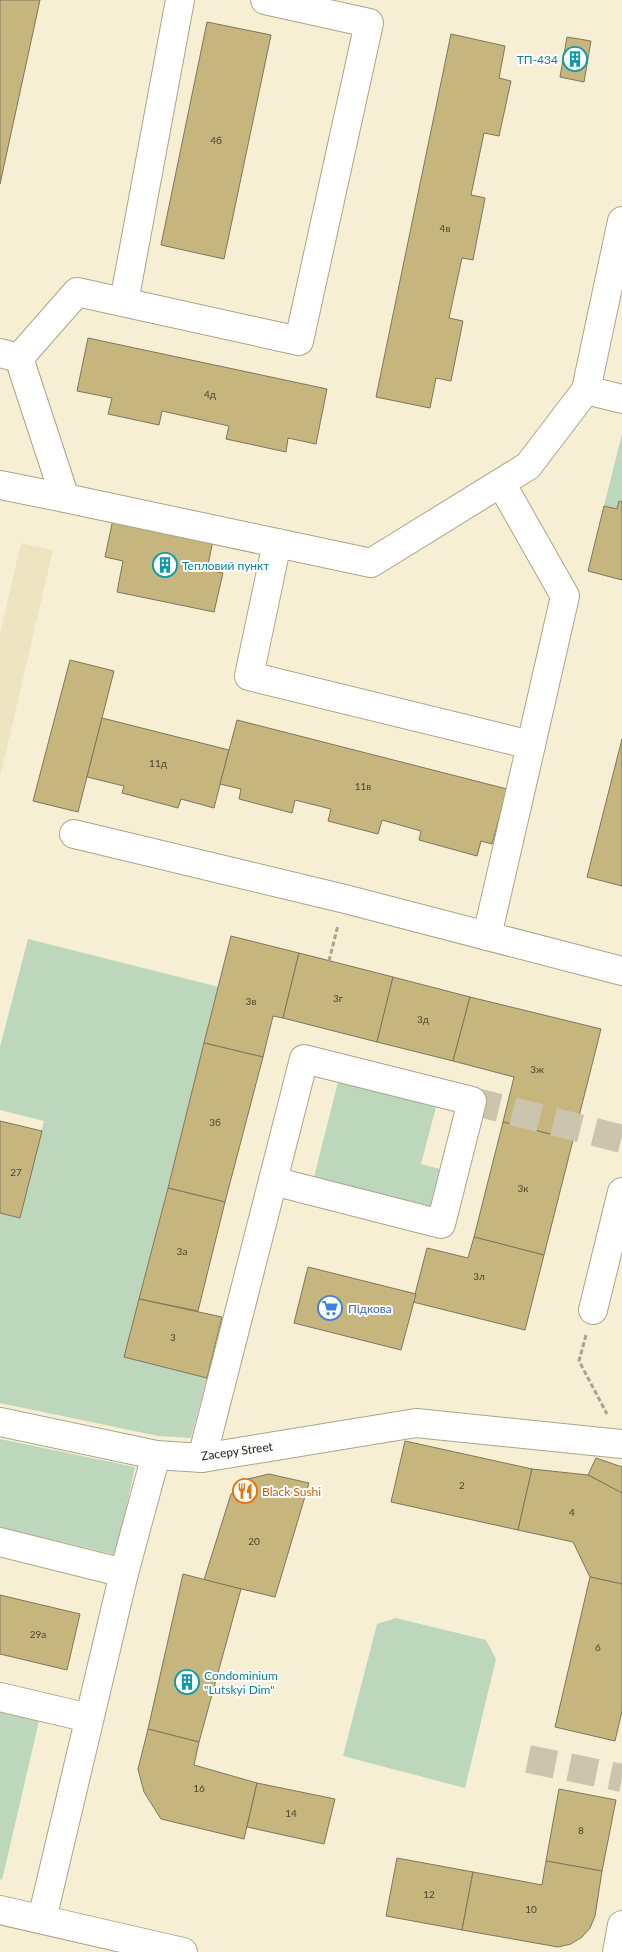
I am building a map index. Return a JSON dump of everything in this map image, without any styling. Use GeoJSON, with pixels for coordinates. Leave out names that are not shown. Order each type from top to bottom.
{"type":"FeatureCollection","features":[{"type":"Feature","properties":{"kind":"street"},"geometry":{"type":"LineString","coordinates":[[124,302],[180,0]]}},
{"type":"Feature","properties":{"kind":"street"},"geometry":{"type":"LineString","coordinates":[[65,498],[10,356],[77,292],[299,341],[369,22],[265,0]]}},
{"type":"Feature","properties":{"kind":"street"},"geometry":{"type":"LineString","coordinates":[[0,484],[371,563],[528,466],[586,390],[622,221]]}},
{"type":"Feature","properties":{"kind":"street"},"geometry":{"type":"LineString","coordinates":[[586,390],[622,398]]}},
{"type":"Feature","properties":{"kind":"street"},"geometry":{"type":"LineString","coordinates":[[487,936],[565,596],[501,483]]}},
{"type":"Feature","properties":{"kind":"street"},"geometry":{"type":"LineString","coordinates":[[277,543],[249,676],[531,745]]}},
{"type":"Feature","properties":{"kind":"street"},"geometry":{"type":"LineString","coordinates":[[74,834],[345,899],[622,971]]}},
{"type":"Feature","properties":{"kind":"street"},"geometry":{"type":"LineString","coordinates":[[202,1458],[304,1059],[472,1101],[441,1224],[273,1181]]}},
{"type":"Feature","properties":{"kind":"street"},"geometry":{"type":"LineString","coordinates":[[593,1310],[622,1192]]}},
{"type":"Feature","properties":{"kind":"street","name":"Zacepy Street"},"geometry":{"type":"LineString","coordinates":[[0,1422],[156,1455],[202,1458],[416,1423],[622,1444]]}},
{"type":"Feature","properties":{"kind":"street"},"geometry":{"type":"LineString","coordinates":[[42,1920],[124,1573],[156,1455]]}},
{"type":"Feature","properties":{"kind":"street"},"geometry":{"type":"LineString","coordinates":[[0,1542],[124,1573]]}},
{"type":"Feature","properties":{"kind":"street"},"geometry":{"type":"LineString","coordinates":[[0,1697],[89,1718]]}},
{"type":"Feature","properties":{"kind":"street"},"geometry":{"type":"LineString","coordinates":[[0,1910],[172,1951]]}},
{"type":"Feature","properties":{"kind":"street"},"geometry":{"type":"LineString","coordinates":[[617,1952],[622,1925]]}},
{"type":"Feature","properties":{"kind":"path"},"geometry":{"type":"LineString","coordinates":[[329,961],[345,899]]}},
{"type":"Feature","properties":{"kind":"path"},"geometry":{"type":"LineString","coordinates":[[593,1310],[579,1361],[609,1418]]}},
{"type":"Feature","properties":{"kind":"shaded area"},"geometry":{"type":"Polygon","coordinates":[[[21,543],[53,550],[0,777],[0,634],[21,543]]]}},
{"type":"Feature","properties":{"kind":"green space"},"geometry":{"type":"Polygon","coordinates":[[[622,434],[622,502],[619,501],[617,509],[604,506],[622,434]]]}},
{"type":"Feature","properties":{"kind":"green space"},"geometry":{"type":"Polygon","coordinates":[[[28,939],[219,987],[139,1299],[207,1378],[191,1438],[158,1436],[0,1403],[0,1213],[20,1218],[44,1121],[0,1110],[0,1047],[28,939]]]}},
{"type":"Feature","properties":{"kind":"green space"},"geometry":{"type":"Polygon","coordinates":[[[338,1082],[436,1107],[421,1164],[440,1169],[430,1206],[314,1177],[338,1082]]]}},
{"type":"Feature","properties":{"kind":"green space"},"geometry":{"type":"Polygon","coordinates":[[[0,1439],[135,1467],[116,1555],[0,1527],[0,1439]]]}},
{"type":"Feature","properties":{"kind":"green space"},"geometry":{"type":"Polygon","coordinates":[[[396,1618],[486,1640],[496,1659],[465,1788],[343,1756],[377,1624],[396,1618]]]}},
{"type":"Feature","properties":{"kind":"green space"},"geometry":{"type":"Polygon","coordinates":[[[0,1712],[39,1721],[2,1880],[0,1879],[0,1712]]]}},
{"type":"Feature","properties":{"kind":"building"},"geometry":{"type":"Polygon","coordinates":[[[0,0],[40,0],[0,184],[0,0]]]}},
{"type":"Feature","properties":{"kind":"building"},"geometry":{"type":"Polygon","coordinates":[[[207,22],[271,35],[224,259],[161,245],[207,22]]]}},
{"type":"Feature","properties":{"kind":"building"},"geometry":{"type":"Polygon","coordinates":[[[451,34],[505,46],[499,78],[511,81],[499,136],[484,133],[471,195],[485,198],[473,260],[462,258],[449,318],[463,321],[451,381],[436,378],[430,408],[376,397],[451,34]]]}},
{"type":"Feature","properties":{"kind":"building","name":"ТП-434"},"geometry":{"type":"Polygon","coordinates":[[[567,37],[591,41],[584,82],[560,77],[567,37]]]}},
{"type":"Feature","properties":{"kind":"building"},"geometry":{"type":"Polygon","coordinates":[[[88,338],[327,389],[316,444],[288,438],[286,452],[226,439],[229,426],[162,411],[159,425],[108,414],[112,398],[77,391],[88,338]]]}},
{"type":"Feature","properties":{"kind":"building"},"geometry":{"type":"Polygon","coordinates":[[[619,501],[622,502],[622,580],[588,571],[604,506],[617,509],[619,501]]]}},
{"type":"Feature","properties":{"kind":"building","name":"Тепловий пункт"},"geometry":{"type":"Polygon","coordinates":[[[113,519],[213,540],[207,570],[223,573],[214,612],[117,592],[123,561],[105,557],[113,519]]]}},
{"type":"Feature","properties":{"kind":"building"},"geometry":{"type":"Polygon","coordinates":[[[70,660],[114,671],[78,812],[33,801],[70,660]]]}},
{"type":"Feature","properties":{"kind":"building"},"geometry":{"type":"Polygon","coordinates":[[[102,718],[229,750],[214,808],[181,799],[178,808],[122,793],[124,786],[87,777],[102,718]]]}},
{"type":"Feature","properties":{"kind":"building"},"geometry":{"type":"Polygon","coordinates":[[[237,720],[507,789],[492,844],[481,841],[477,856],[419,840],[421,831],[382,820],[378,834],[328,821],[331,809],[295,800],[292,813],[239,799],[241,789],[220,784],[237,720]]]}},
{"type":"Feature","properties":{"kind":"building"},"geometry":{"type":"Polygon","coordinates":[[[622,739],[622,886],[587,877],[622,739]]]}},
{"type":"Feature","properties":{"kind":"building"},"geometry":{"type":"Polygon","coordinates":[[[231,936],[299,953],[283,1018],[273,1016],[263,1057],[204,1043],[231,936]]]}},
{"type":"Feature","properties":{"kind":"building"},"geometry":{"type":"Polygon","coordinates":[[[299,953],[393,977],[377,1042],[283,1018],[299,953]]]}},
{"type":"Feature","properties":{"kind":"building"},"geometry":{"type":"Polygon","coordinates":[[[393,977],[470,997],[453,1061],[377,1042],[393,977]]]}},
{"type":"Feature","properties":{"kind":"building"},"geometry":{"type":"Polygon","coordinates":[[[470,997],[601,1029],[573,1140],[503,1122],[514,1077],[453,1061],[470,997]]]}},
{"type":"Feature","properties":{"kind":"building"},"geometry":{"type":"Polygon","coordinates":[[[204,1043],[263,1057],[225,1202],[168,1188],[204,1043]]]}},
{"type":"Feature","properties":{"kind":"building"},"geometry":{"type":"Polygon","coordinates":[[[0,1121],[42,1131],[20,1218],[0,1213],[0,1121]]]}},
{"type":"Feature","properties":{"kind":"building"},"geometry":{"type":"Polygon","coordinates":[[[503,1122],[573,1140],[544,1255],[474,1237],[503,1122]]]}},
{"type":"Feature","properties":{"kind":"building"},"geometry":{"type":"Polygon","coordinates":[[[168,1188],[225,1202],[198,1311],[139,1299],[168,1188]]]}},
{"type":"Feature","properties":{"kind":"building"},"geometry":{"type":"Polygon","coordinates":[[[474,1237],[544,1255],[525,1330],[413,1302],[427,1248],[468,1258],[474,1237]]]}},
{"type":"Feature","properties":{"kind":"building"},"geometry":{"type":"Polygon","coordinates":[[[308,1267],[416,1294],[401,1350],[294,1323],[308,1267]]]}},
{"type":"Feature","properties":{"kind":"building"},"geometry":{"type":"Polygon","coordinates":[[[139,1299],[222,1317],[207,1378],[124,1357],[139,1299]]]}},
{"type":"Feature","properties":{"kind":"building"},"geometry":{"type":"Polygon","coordinates":[[[405,1441],[532,1469],[518,1530],[391,1502],[405,1441]]]}},
{"type":"Feature","properties":{"kind":"building"},"geometry":{"type":"Polygon","coordinates":[[[596,1458],[622,1467],[622,1493],[588,1475],[596,1458]]]}},
{"type":"Feature","properties":{"kind":"building"},"geometry":{"type":"Polygon","coordinates":[[[532,1469],[588,1475],[622,1493],[622,1584],[590,1577],[573,1542],[518,1530],[532,1469]]]}},
{"type":"Feature","properties":{"kind":"building"},"geometry":{"type":"Polygon","coordinates":[[[269,1474],[309,1483],[275,1597],[204,1580],[231,1494],[248,1479],[269,1474]]]}},
{"type":"Feature","properties":{"kind":"building","name":"Condominium \"Lutskyi Dim\""},"geometry":{"type":"Polygon","coordinates":[[[183,1574],[241,1589],[199,1742],[148,1729],[183,1574]]]}},
{"type":"Feature","properties":{"kind":"building"},"geometry":{"type":"Polygon","coordinates":[[[590,1577],[622,1584],[622,1711],[615,1741],[555,1727],[590,1577]]]}},
{"type":"Feature","properties":{"kind":"building"},"geometry":{"type":"Polygon","coordinates":[[[0,1595],[80,1614],[67,1670],[0,1654],[0,1595]]]}},
{"type":"Feature","properties":{"kind":"building"},"geometry":{"type":"Polygon","coordinates":[[[148,1729],[199,1742],[194,1765],[257,1783],[244,1839],[161,1819],[144,1792],[138,1769],[148,1729]]]}},
{"type":"Feature","properties":{"kind":"building"},"geometry":{"type":"Polygon","coordinates":[[[257,1783],[335,1799],[324,1844],[247,1827],[257,1783]]]}},
{"type":"Feature","properties":{"kind":"building"},"geometry":{"type":"Polygon","coordinates":[[[559,1789],[616,1800],[602,1871],[546,1861],[559,1789]]]}},
{"type":"Feature","properties":{"kind":"building"},"geometry":{"type":"Polygon","coordinates":[[[397,1858],[473,1872],[462,1930],[386,1916],[397,1858]]]}},
{"type":"Feature","properties":{"kind":"building"},"geometry":{"type":"Polygon","coordinates":[[[546,1861],[602,1871],[595,1916],[590,1928],[582,1937],[571,1944],[558,1947],[462,1930],[473,1872],[542,1885],[546,1861]]]}},
{"type":"Feature","properties":{"kind":"tunnel"},"geometry":{"type":"LineString","coordinates":[[472,1101],[622,1139]]}},
{"type":"Feature","properties":{"kind":"tunnel"},"geometry":{"type":"LineString","coordinates":[[528,1759],[622,1778]]}},
{"type":"Feature","properties":{"kind":"place","name":"ТП-434"},"geometry":{"type":"Point","coordinates":[575,59]}},
{"type":"Feature","properties":{"kind":"place","name":"Тепловий пункт"},"geometry":{"type":"Point","coordinates":[165,565]}},
{"type":"Feature","properties":{"kind":"place","name":"Підкова"},"geometry":{"type":"Point","coordinates":[330,1308]}},
{"type":"Feature","properties":{"kind":"place","name":"Black Sushi"},"geometry":{"type":"Point","coordinates":[245,1491]}},
{"type":"Feature","properties":{"kind":"place","name":"Condominium \"Lutskyi Dim\""},"geometry":{"type":"Point","coordinates":[187,1682]}}]}
